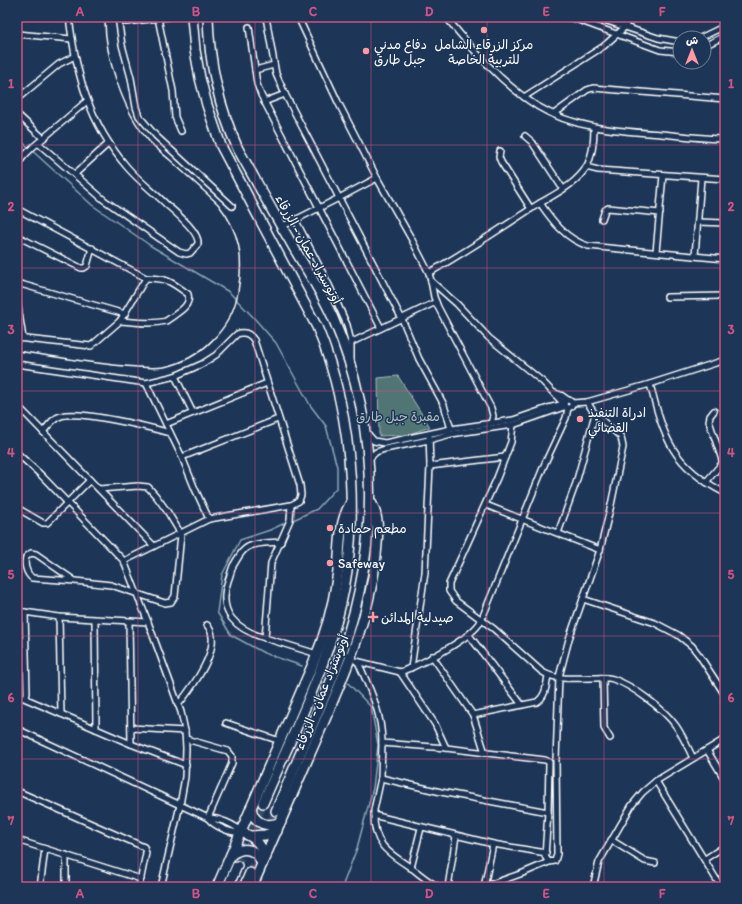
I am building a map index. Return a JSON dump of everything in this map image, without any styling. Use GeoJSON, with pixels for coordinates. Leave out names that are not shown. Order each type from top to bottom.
{"type":"FeatureCollection","features":[{"type":"Feature","properties":{"kind":"highway","name":"أوتوستراد عمان - الزرقاء"},"geometry":{"type":"LineString","coordinates":[[192,17],[195,50],[200,78],[209,112],[221,146],[317,327],[326,349],[333,371],[343,415],[352,501],[351,525],[341,578],[326,629],[317,654],[217,887]]}},
{"type":"Feature","properties":{"kind":"highway","name":"أوتوستراد عمان - الزرقاء"},"geometry":{"type":"LineString","coordinates":[[208,17],[215,81],[228,125],[238,148],[348,344],[351,367],[359,396],[366,432],[370,500],[368,544],[356,608],[341,658],[276,811]]}},
{"type":"Feature","properties":{"kind":"highway","name":"أوتوستراد عمان - الزرقاء"},"geometry":{"type":"LineString","coordinates":[[252,887],[354,661],[358,637],[372,584],[377,552],[378,525],[376,512],[370,500]]}},
{"type":"Feature","properties":{"kind":"highway","name":"أوتوستراد عمان - الزرقاء"},"geometry":{"type":"LineString","coordinates":[[263,803],[326,656],[341,605],[341,578]]}},
{"type":"Feature","properties":{"kind":"highway"},"geometry":{"type":"LineString","coordinates":[[362,582],[372,584]]}},
{"type":"Feature","properties":{"kind":"highway"},"geometry":{"type":"LineString","coordinates":[[251,808],[252,814],[259,823],[270,826],[279,826]]}},
{"type":"Feature","properties":{"kind":"highway"},"geometry":{"type":"LineString","coordinates":[[241,832],[252,836],[265,835],[279,826]]}},
{"type":"Feature","properties":{"kind":"highway"},"geometry":{"type":"LineString","coordinates":[[252,836],[260,846],[264,861]]}},
{"type":"Feature","properties":{"kind":"highway"},"geometry":{"type":"LineString","coordinates":[[231,855],[236,851],[247,849],[257,854],[264,861]]}},
{"type":"Feature","properties":{"kind":"highway"},"geometry":{"type":"LineString","coordinates":[[228,887],[237,866]]}},
{"type":"Feature","properties":{"kind":"highway"},"geometry":{"type":"LineString","coordinates":[[244,887],[250,873]]}},
{"type":"Feature","properties":{"kind":"street"},"geometry":{"type":"LineString","coordinates":[[38,143],[104,200],[179,252],[186,254],[193,251],[198,241],[184,220],[128,168],[108,143],[94,119],[87,101],[75,56],[69,17]]}},
{"type":"Feature","properties":{"kind":"street"},"geometry":{"type":"LineString","coordinates":[[117,18],[126,22],[168,17]]}},
{"type":"Feature","properties":{"kind":"street"},"geometry":{"type":"LineString","coordinates":[[266,17],[276,74],[285,94],[402,319],[419,359],[444,406],[451,428]]}},
{"type":"Feature","properties":{"kind":"street"},"geometry":{"type":"LineString","coordinates":[[298,17],[323,71],[377,178],[429,273],[436,302],[491,408],[493,416],[491,423]]}},
{"type":"Feature","properties":{"kind":"street"},"geometry":{"type":"LineString","coordinates":[[446,17],[492,70],[524,97],[554,114],[594,128],[725,139]]}},
{"type":"Feature","properties":{"kind":"street"},"geometry":{"type":"LineString","coordinates":[[570,17],[660,50],[672,51]]}},
{"type":"Feature","properties":{"kind":"street"},"geometry":{"type":"LineString","coordinates":[[595,17],[672,41]]}},
{"type":"Feature","properties":{"kind":"street"},"geometry":{"type":"LineString","coordinates":[[524,97],[598,50],[625,27],[628,17]]}},
{"type":"Feature","properties":{"kind":"street"},"geometry":{"type":"LineString","coordinates":[[117,18],[139,116],[156,136],[232,206]]}},
{"type":"Feature","properties":{"kind":"street"},"geometry":{"type":"LineString","coordinates":[[158,18],[172,85],[175,117],[181,131]]}},
{"type":"Feature","properties":{"kind":"street"},"geometry":{"type":"LineString","coordinates":[[712,32],[725,26]]}},
{"type":"Feature","properties":{"kind":"street"},"geometry":{"type":"LineString","coordinates":[[249,27],[257,84],[264,102],[381,328]]}},
{"type":"Feature","properties":{"kind":"street"},"geometry":{"type":"LineString","coordinates":[[17,34],[72,39]]}},
{"type":"Feature","properties":{"kind":"street"},"geometry":{"type":"LineString","coordinates":[[712,42],[725,36]]}},
{"type":"Feature","properties":{"kind":"street"},"geometry":{"type":"LineString","coordinates":[[17,100],[59,64],[75,56]]}},
{"type":"Feature","properties":{"kind":"street"},"geometry":{"type":"LineString","coordinates":[[255,70],[274,65]]}},
{"type":"Feature","properties":{"kind":"street"},"geometry":{"type":"LineString","coordinates":[[554,114],[587,90],[593,88],[725,98]]}},
{"type":"Feature","properties":{"kind":"street"},"geometry":{"type":"LineString","coordinates":[[264,102],[285,94]]}},
{"type":"Feature","properties":{"kind":"street"},"geometry":{"type":"LineString","coordinates":[[17,165],[33,147],[87,101]]}},
{"type":"Feature","properties":{"kind":"street"},"geometry":{"type":"LineString","coordinates":[[17,114],[43,138]]}},
{"type":"Feature","properties":{"kind":"street"},"geometry":{"type":"LineString","coordinates":[[429,273],[494,234],[576,179],[586,166],[593,146],[594,128]]}},
{"type":"Feature","properties":{"kind":"street"},"geometry":{"type":"LineString","coordinates":[[524,136],[532,142],[563,189]]}},
{"type":"Feature","properties":{"kind":"street"},"geometry":{"type":"LineString","coordinates":[[75,174],[108,143]]}},
{"type":"Feature","properties":{"kind":"street"},"geometry":{"type":"LineString","coordinates":[[500,151],[499,157],[501,162],[531,208]]}},
{"type":"Feature","properties":{"kind":"street"},"geometry":{"type":"LineString","coordinates":[[586,166],[598,170],[725,179]]}},
{"type":"Feature","properties":{"kind":"street"},"geometry":{"type":"LineString","coordinates":[[656,252],[663,174]]}},
{"type":"Feature","properties":{"kind":"street"},"geometry":{"type":"LineString","coordinates":[[282,227],[377,178]]}},
{"type":"Feature","properties":{"kind":"street"},"geometry":{"type":"LineString","coordinates":[[695,256],[701,178]]}},
{"type":"Feature","properties":{"kind":"street"},"geometry":{"type":"LineString","coordinates":[[540,203],[560,230],[580,243],[597,248],[725,259]]}},
{"type":"Feature","properties":{"kind":"street"},"geometry":{"type":"LineString","coordinates":[[602,219],[605,210],[608,208],[660,213]]}},
{"type":"Feature","properties":{"kind":"street"},"geometry":{"type":"LineString","coordinates":[[17,209],[146,278],[164,279],[174,284],[188,294],[190,299],[188,304],[166,321],[152,323],[120,321]]}},
{"type":"Feature","properties":{"kind":"street"},"geometry":{"type":"LineString","coordinates":[[295,219],[347,325],[348,344],[436,302]]}},
{"type":"Feature","properties":{"kind":"street"},"geometry":{"type":"LineString","coordinates":[[698,222],[725,223]]}},
{"type":"Feature","properties":{"kind":"street"},"geometry":{"type":"LineString","coordinates":[[17,236],[81,268],[87,266],[92,248]]}},
{"type":"Feature","properties":{"kind":"street"},"geometry":{"type":"LineString","coordinates":[[17,338],[91,346],[120,321],[146,278]]}},
{"type":"Feature","properties":{"kind":"street"},"geometry":{"type":"LineString","coordinates":[[431,281],[457,304],[489,338],[555,393],[558,398],[567,404]]}},
{"type":"Feature","properties":{"kind":"street"},"geometry":{"type":"LineString","coordinates":[[17,283],[125,314]]}},
{"type":"Feature","properties":{"kind":"street"},"geometry":{"type":"LineString","coordinates":[[667,297],[725,296]]}},
{"type":"Feature","properties":{"kind":"street"},"geometry":{"type":"LineString","coordinates":[[17,300],[23,338]]}},
{"type":"Feature","properties":{"kind":"street"},"geometry":{"type":"LineString","coordinates":[[17,364],[146,383],[175,376],[208,361],[237,334],[244,333],[251,336],[254,340],[278,420],[300,485],[299,501],[291,505],[209,518],[181,534],[124,561]]}},
{"type":"Feature","properties":{"kind":"street"},"geometry":{"type":"LineString","coordinates":[[366,432],[374,441],[385,443],[451,428],[513,420],[548,408],[586,402],[650,384],[725,360]]}},
{"type":"Feature","properties":{"kind":"street"},"geometry":{"type":"LineString","coordinates":[[175,376],[193,413]]}},
{"type":"Feature","properties":{"kind":"street"},"geometry":{"type":"LineString","coordinates":[[166,424],[267,382]]}},
{"type":"Feature","properties":{"kind":"street"},"geometry":{"type":"LineString","coordinates":[[146,383],[182,457],[209,518]]}},
{"type":"Feature","properties":{"kind":"street"},"geometry":{"type":"LineString","coordinates":[[650,384],[662,424],[671,445],[685,465],[692,472],[725,493]]}},
{"type":"Feature","properties":{"kind":"street"},"geometry":{"type":"LineString","coordinates":[[483,887],[550,862],[555,862],[557,854],[556,760],[559,677],[569,639],[600,550],[611,505],[623,443],[621,437],[594,414],[586,402]]}},
{"type":"Feature","properties":{"kind":"street"},"geometry":{"type":"LineString","coordinates":[[368,459],[380,450],[451,434],[513,424],[567,404]]}},
{"type":"Feature","properties":{"kind":"street"},"geometry":{"type":"LineString","coordinates":[[354,661],[400,672],[411,668],[469,635],[475,629],[481,621],[545,463],[566,418],[567,404]]}},
{"type":"Feature","properties":{"kind":"street"},"geometry":{"type":"LineString","coordinates":[[17,405],[154,546]]}},
{"type":"Feature","properties":{"kind":"street"},"geometry":{"type":"LineString","coordinates":[[706,482],[724,462],[709,421],[710,416],[714,411]]}},
{"type":"Feature","properties":{"kind":"street"},"geometry":{"type":"LineString","coordinates":[[43,432],[54,419],[59,416],[74,414],[170,432]]}},
{"type":"Feature","properties":{"kind":"street"},"geometry":{"type":"LineString","coordinates":[[558,533],[576,483],[594,414]]}},
{"type":"Feature","properties":{"kind":"street"},"geometry":{"type":"LineString","coordinates":[[182,457],[278,420]]}},
{"type":"Feature","properties":{"kind":"street"},"geometry":{"type":"LineString","coordinates":[[513,424],[511,442],[486,506],[449,584],[451,594],[456,601],[481,621],[494,629],[548,676],[602,678],[623,683],[665,712],[677,727],[693,758]]}},
{"type":"Feature","properties":{"kind":"street"},"geometry":{"type":"LineString","coordinates":[[411,668],[426,573],[430,466],[429,434]]}},
{"type":"Feature","properties":{"kind":"street"},"geometry":{"type":"LineString","coordinates":[[17,453],[124,561],[178,705],[185,731],[186,765],[180,805],[161,887]]}},
{"type":"Feature","properties":{"kind":"street"},"geometry":{"type":"LineString","coordinates":[[430,466],[505,457]]}},
{"type":"Feature","properties":{"kind":"street"},"geometry":{"type":"LineString","coordinates":[[17,508],[43,523],[47,523],[90,480]]}},
{"type":"Feature","properties":{"kind":"street"},"geometry":{"type":"LineString","coordinates":[[75,581],[36,554],[31,553],[26,557],[25,565],[29,576],[32,578],[111,585],[165,603],[171,602],[176,592],[181,534],[156,496],[148,487],[138,486],[99,489]]}},
{"type":"Feature","properties":{"kind":"street"},"geometry":{"type":"LineString","coordinates":[[266,638],[271,566],[290,520],[291,505]]}},
{"type":"Feature","properties":{"kind":"street"},"geometry":{"type":"LineString","coordinates":[[486,506],[600,550]]}},
{"type":"Feature","properties":{"kind":"street"},"geometry":{"type":"LineString","coordinates":[[281,542],[253,545],[246,548],[232,569],[224,594],[227,611],[232,620],[247,631],[317,654]]}},
{"type":"Feature","properties":{"kind":"street"},"geometry":{"type":"LineString","coordinates":[[583,599],[655,623],[678,635],[692,646],[725,694]]}},
{"type":"Feature","properties":{"kind":"street"},"geometry":{"type":"LineString","coordinates":[[17,611],[59,617],[148,622]]}},
{"type":"Feature","properties":{"kind":"street"},"geometry":{"type":"LineString","coordinates":[[25,612],[26,698]]}},
{"type":"Feature","properties":{"kind":"street"},"geometry":{"type":"LineString","coordinates":[[59,617],[61,714]]}},
{"type":"Feature","properties":{"kind":"street"},"geometry":{"type":"LineString","coordinates":[[95,620],[96,729]]}},
{"type":"Feature","properties":{"kind":"street"},"geometry":{"type":"LineString","coordinates":[[129,622],[131,744]]}},
{"type":"Feature","properties":{"kind":"street"},"geometry":{"type":"LineString","coordinates":[[178,705],[195,681],[209,655],[212,637],[211,629],[207,625]]}},
{"type":"Feature","properties":{"kind":"street"},"geometry":{"type":"LineString","coordinates":[[469,635],[522,706]]}},
{"type":"Feature","properties":{"kind":"street"},"geometry":{"type":"LineString","coordinates":[[432,656],[473,715],[485,753]]}},
{"type":"Feature","properties":{"kind":"street"},"geometry":{"type":"LineString","coordinates":[[354,661],[375,699],[380,724],[382,743],[381,778],[374,814],[375,829],[382,846],[395,858],[439,887]]}},
{"type":"Feature","properties":{"kind":"street"},"geometry":{"type":"LineString","coordinates":[[400,672],[435,724],[446,748]]}},
{"type":"Feature","properties":{"kind":"street"},"geometry":{"type":"LineString","coordinates":[[473,715],[537,702],[542,699],[545,692],[548,676]]}},
{"type":"Feature","properties":{"kind":"street"},"geometry":{"type":"LineString","coordinates":[[602,678],[604,728],[610,738]]}},
{"type":"Feature","properties":{"kind":"street"},"geometry":{"type":"LineString","coordinates":[[17,695],[131,744],[186,765]]}},
{"type":"Feature","properties":{"kind":"street"},"geometry":{"type":"LineString","coordinates":[[226,723],[280,741]]}},
{"type":"Feature","properties":{"kind":"street"},"geometry":{"type":"LineString","coordinates":[[131,728],[185,731]]}},
{"type":"Feature","properties":{"kind":"street"},"geometry":{"type":"LineString","coordinates":[[17,729],[208,818],[234,826],[241,832]]}},
{"type":"Feature","properties":{"kind":"street"},"geometry":{"type":"LineString","coordinates":[[186,739],[225,750],[232,756],[232,763],[208,818]]}},
{"type":"Feature","properties":{"kind":"street"},"geometry":{"type":"LineString","coordinates":[[592,887],[599,862],[632,805],[643,792],[656,781],[725,739]]}},
{"type":"Feature","properties":{"kind":"street"},"geometry":{"type":"LineString","coordinates":[[382,743],[446,748],[545,760],[549,762],[546,858],[550,862]]}},
{"type":"Feature","properties":{"kind":"street"},"geometry":{"type":"LineString","coordinates":[[707,750],[725,780]]}},
{"type":"Feature","properties":{"kind":"street"},"geometry":{"type":"LineString","coordinates":[[381,778],[441,792],[548,812]]}},
{"type":"Feature","properties":{"kind":"street"},"geometry":{"type":"LineString","coordinates":[[656,781],[721,887]]}},
{"type":"Feature","properties":{"kind":"street"},"geometry":{"type":"LineString","coordinates":[[17,791],[144,847],[146,853],[139,887]]}},
{"type":"Feature","properties":{"kind":"street"},"geometry":{"type":"LineString","coordinates":[[374,814],[421,828],[456,836],[546,853]]}},
{"type":"Feature","properties":{"kind":"street"},"geometry":{"type":"LineString","coordinates":[[411,868],[421,828]]}},
{"type":"Feature","properties":{"kind":"street"},"geometry":{"type":"LineString","coordinates":[[448,887],[456,836]]}},
{"type":"Feature","properties":{"kind":"street"},"geometry":{"type":"LineString","coordinates":[[17,840],[141,879]]}},
{"type":"Feature","properties":{"kind":"street"},"geometry":{"type":"LineString","coordinates":[[611,840],[645,861],[655,863]]}},
{"type":"Feature","properties":{"kind":"street"},"geometry":{"type":"LineString","coordinates":[[483,887],[493,844]]}},
{"type":"Feature","properties":{"kind":"street"},"geometry":{"type":"LineString","coordinates":[[705,859],[725,846]]}},
{"type":"Feature","properties":{"kind":"street"},"geometry":{"type":"LineString","coordinates":[[40,887],[45,849]]}},
{"type":"Feature","properties":{"kind":"street"},"geometry":{"type":"LineString","coordinates":[[66,855],[66,887]]}},
{"type":"Feature","properties":{"kind":"green space","name":"مقبرة جبل طارق"},"geometry":{"type":"Polygon","coordinates":[[[398,376],[430,427],[406,435],[379,436],[378,378],[398,376]]]}},
{"type":"Feature","properties":{"kind":"waterway"},"geometry":{"type":"LineString","coordinates":[[17,137],[92,205],[151,246],[229,292],[276,343],[310,405],[326,426],[337,467],[337,487],[317,509],[291,521]]}},
{"type":"Feature","properties":{"kind":"waterway"},"geometry":{"type":"LineString","coordinates":[[287,522],[270,530],[240,540],[222,575],[217,612],[231,635],[264,653],[302,666]]}},
{"type":"Feature","properties":{"kind":"waterway"},"geometry":{"type":"LineString","coordinates":[[342,887],[357,848],[373,788],[378,745],[371,707],[348,683]]}},
{"type":"Feature","properties":{"kind":"tunnel"},"geometry":{"type":"LineString","coordinates":[[237,866],[263,803]]}},
{"type":"Feature","properties":{"kind":"tunnel"},"geometry":{"type":"LineString","coordinates":[[250,873],[276,811]]}},
{"type":"Feature","properties":{"kind":"railway"},"geometry":{"type":"LineString","coordinates":[[17,351],[112,365],[144,368],[164,367],[177,363],[202,350],[221,330],[235,305],[240,279],[240,256],[236,235],[218,204],[153,145],[139,128],[123,98],[117,82],[108,48],[105,17]]}},
{"type":"Feature","properties":{"kind":"place","name":"مركز الزرقاء الشامل للتربية الخاصة"},"geometry":{"type":"Point","coordinates":[484,30]}},
{"type":"Feature","properties":{"kind":"place","name":"دفاع مدني جبل طارق"},"geometry":{"type":"Point","coordinates":[366,51]}},
{"type":"Feature","properties":{"kind":"place","name":"ادراة التنفيذ القضائي"},"geometry":{"type":"Point","coordinates":[580,419]}},
{"type":"Feature","properties":{"kind":"place","name":"مطعم حمادة"},"geometry":{"type":"Point","coordinates":[330,528]}},
{"type":"Feature","properties":{"kind":"place","name":"Safeway"},"geometry":{"type":"Point","coordinates":[330,563]}},
{"type":"Feature","properties":{"kind":"place","name":"صيدلية المدائن"},"geometry":{"type":"Point","coordinates":[373,617]}}]}
